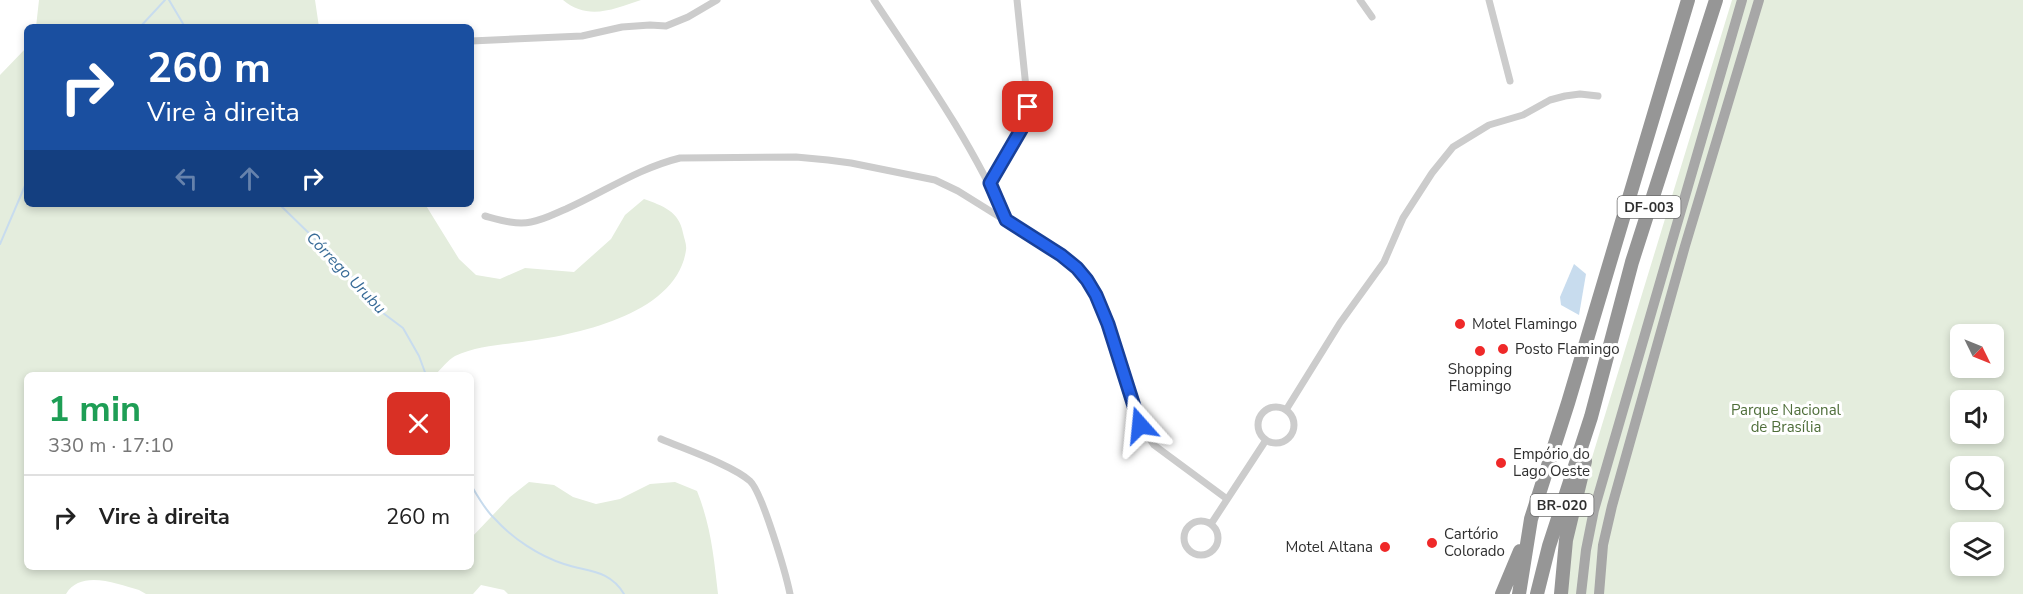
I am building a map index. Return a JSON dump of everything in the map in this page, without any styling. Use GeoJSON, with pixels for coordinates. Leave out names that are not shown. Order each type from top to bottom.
{"type":"FeatureCollection","features":[{"type":"Feature","properties":{"kind":"highway","name":"DF-003"},"geometry":{"type":"LineString","coordinates":[[1528,532],[1688,0]]}},
{"type":"Feature","properties":{"kind":"highway","name":"DF-003"},"geometry":{"type":"LineString","coordinates":[[1591,417],[1632,262],[1716,0]]}},
{"type":"Feature","properties":{"kind":"highway"},"geometry":{"type":"LineString","coordinates":[[1561,594],[1566,540],[1584,467],[1591,417]]}},
{"type":"Feature","properties":{"kind":"highway","name":"BR-020"},"geometry":{"type":"LineString","coordinates":[[1537,594],[1549,546],[1591,417]]}},
{"type":"Feature","properties":{"kind":"highway"},"geometry":{"type":"LineString","coordinates":[[1502,594],[1528,532]]}},
{"type":"Feature","properties":{"kind":"highway","name":"BR-020"},"geometry":{"type":"LineString","coordinates":[[1519,594],[1528,532]]}},
{"type":"Feature","properties":{"kind":"main road"},"geometry":{"type":"LineString","coordinates":[[1581,594],[1594,510],[1742,0]]}},
{"type":"Feature","properties":{"kind":"main road"},"geometry":{"type":"LineString","coordinates":[[1599,594],[1603,545],[1612,506],[1685,246],[1759,0]]}},
{"type":"Feature","properties":{"kind":"street"},"geometry":{"type":"LineString","coordinates":[[474,41],[582,36],[622,27],[666,26],[688,17],[717,0]]}},
{"type":"Feature","properties":{"kind":"street"},"geometry":{"type":"LineString","coordinates":[[874,0],[939,98],[990,183],[1006,220]]}},
{"type":"Feature","properties":{"kind":"street"},"geometry":{"type":"LineString","coordinates":[[990,183],[1022,128],[1028,107],[1017,0]]}},
{"type":"Feature","properties":{"kind":"street"},"geometry":{"type":"LineString","coordinates":[[1360,0],[1372,17]]}},
{"type":"Feature","properties":{"kind":"street"},"geometry":{"type":"LineString","coordinates":[[1489,0],[1510,81]]}},
{"type":"Feature","properties":{"kind":"street"},"geometry":{"type":"LineString","coordinates":[[1286,410],[1340,323],[1384,262],[1403,218],[1432,173],[1453,147],[1489,125],[1523,114],[1550,100],[1580,94],[1598,96]]}},
{"type":"Feature","properties":{"kind":"street"},"geometry":{"type":"LineString","coordinates":[[485,216],[504,221],[531,222],[582,202],[634,174],[663,162],[680,158],[818,159],[851,163],[944,184],[1006,220],[1061,255],[1077,268],[1096,295],[1108,324],[1140,425],[1146,435],[1154,445],[1227,499]]}},
{"type":"Feature","properties":{"kind":"street"},"geometry":{"type":"LineString","coordinates":[[1272,408],[1286,410],[1293,421],[1291,434],[1280,442],[1266,440],[1258,428],[1261,415],[1272,408]]}},
{"type":"Feature","properties":{"kind":"street"},"geometry":{"type":"LineString","coordinates":[[661,439],[727,468],[751,482],[761,500],[790,594]]}},
{"type":"Feature","properties":{"kind":"street"},"geometry":{"type":"LineString","coordinates":[[1211,524],[1266,440]]}},
{"type":"Feature","properties":{"kind":"street"},"geometry":{"type":"LineString","coordinates":[[1197,521],[1211,524],[1218,536],[1215,548],[1199,555],[1188,550],[1184,543],[1186,529],[1197,521]]}},
{"type":"Feature","properties":{"kind":"green space"},"geometry":{"type":"Polygon","coordinates":[[[39,0],[315,0],[319,24],[36,24],[39,0]]]}},
{"type":"Feature","properties":{"kind":"green space"},"geometry":{"type":"Polygon","coordinates":[[[563,0],[641,0],[592,12],[572,6],[563,0]]]}},
{"type":"Feature","properties":{"kind":"green space","name":"Parque Nacional de Brasília"},"geometry":{"type":"Polygon","coordinates":[[[1732,0],[2023,0],[2023,594],[1557,594],[1568,536],[1732,0]]]}},
{"type":"Feature","properties":{"kind":"green space"},"geometry":{"type":"Polygon","coordinates":[[[24,50],[24,207],[427,207],[459,259],[476,275],[500,279],[525,268],[574,272],[611,239],[625,215],[644,199],[674,214],[681,226],[686,248],[679,272],[664,291],[644,306],[620,318],[569,334],[471,350],[452,358],[438,372],[24,372],[24,570],[474,570],[474,535],[510,497],[529,482],[554,485],[573,497],[596,504],[620,499],[650,484],[675,482],[697,491],[702,504],[709,529],[718,594],[508,594],[504,590],[481,585],[473,594],[146,594],[110,582],[90,580],[73,586],[66,594],[0,594],[0,75],[24,50]]]}},
{"type":"Feature","properties":{"kind":"water"},"geometry":{"type":"Polygon","coordinates":[[[1574,264],[1586,274],[1579,315],[1561,305],[1560,297],[1574,264]]]}},
{"type":"Feature","properties":{"kind":"waterway"},"geometry":{"type":"LineString","coordinates":[[143,24],[165,0]]}},
{"type":"Feature","properties":{"kind":"waterway","name":"Córrego Urubu"},"geometry":{"type":"LineString","coordinates":[[169,0],[183,24]]}},
{"type":"Feature","properties":{"kind":"waterway"},"geometry":{"type":"LineString","coordinates":[[0,244],[24,188]]}},
{"type":"Feature","properties":{"kind":"waterway","name":"Córrego Urubu"},"geometry":{"type":"LineString","coordinates":[[282,207],[317,241],[337,268],[357,280],[375,307],[403,328],[419,356],[425,372]]}},
{"type":"Feature","properties":{"kind":"waterway","name":"Córrego Urubu"},"geometry":{"type":"LineString","coordinates":[[474,490],[488,512],[518,539],[555,561],[597,573],[612,580],[624,594]]}},
{"type":"Feature","properties":{"kind":"place","name":"Motel Flamingo"},"geometry":{"type":"Point","coordinates":[1460,324]}},
{"type":"Feature","properties":{"kind":"place","name":"Posto Flamingo"},"geometry":{"type":"Point","coordinates":[1503,349]}},
{"type":"Feature","properties":{"kind":"place","name":"Shopping Flamingo"},"geometry":{"type":"Point","coordinates":[1480,351]}},
{"type":"Feature","properties":{"kind":"place","name":"Empório do Lago Oeste"},"geometry":{"type":"Point","coordinates":[1501,463]}},
{"type":"Feature","properties":{"kind":"place","name":"Cartório Colorado"},"geometry":{"type":"Point","coordinates":[1432,543]}},
{"type":"Feature","properties":{"kind":"place","name":"Motel Altana"},"geometry":{"type":"Point","coordinates":[1385,547]}},
{"type":"Feature","properties":{"kind":"route"},"geometry":{"type":"LineString","coordinates":[[1028,107],[1022,128],[990,183],[1006,220],[1061,255],[1087,280],[1108,324],[1140,425]]}}]}
